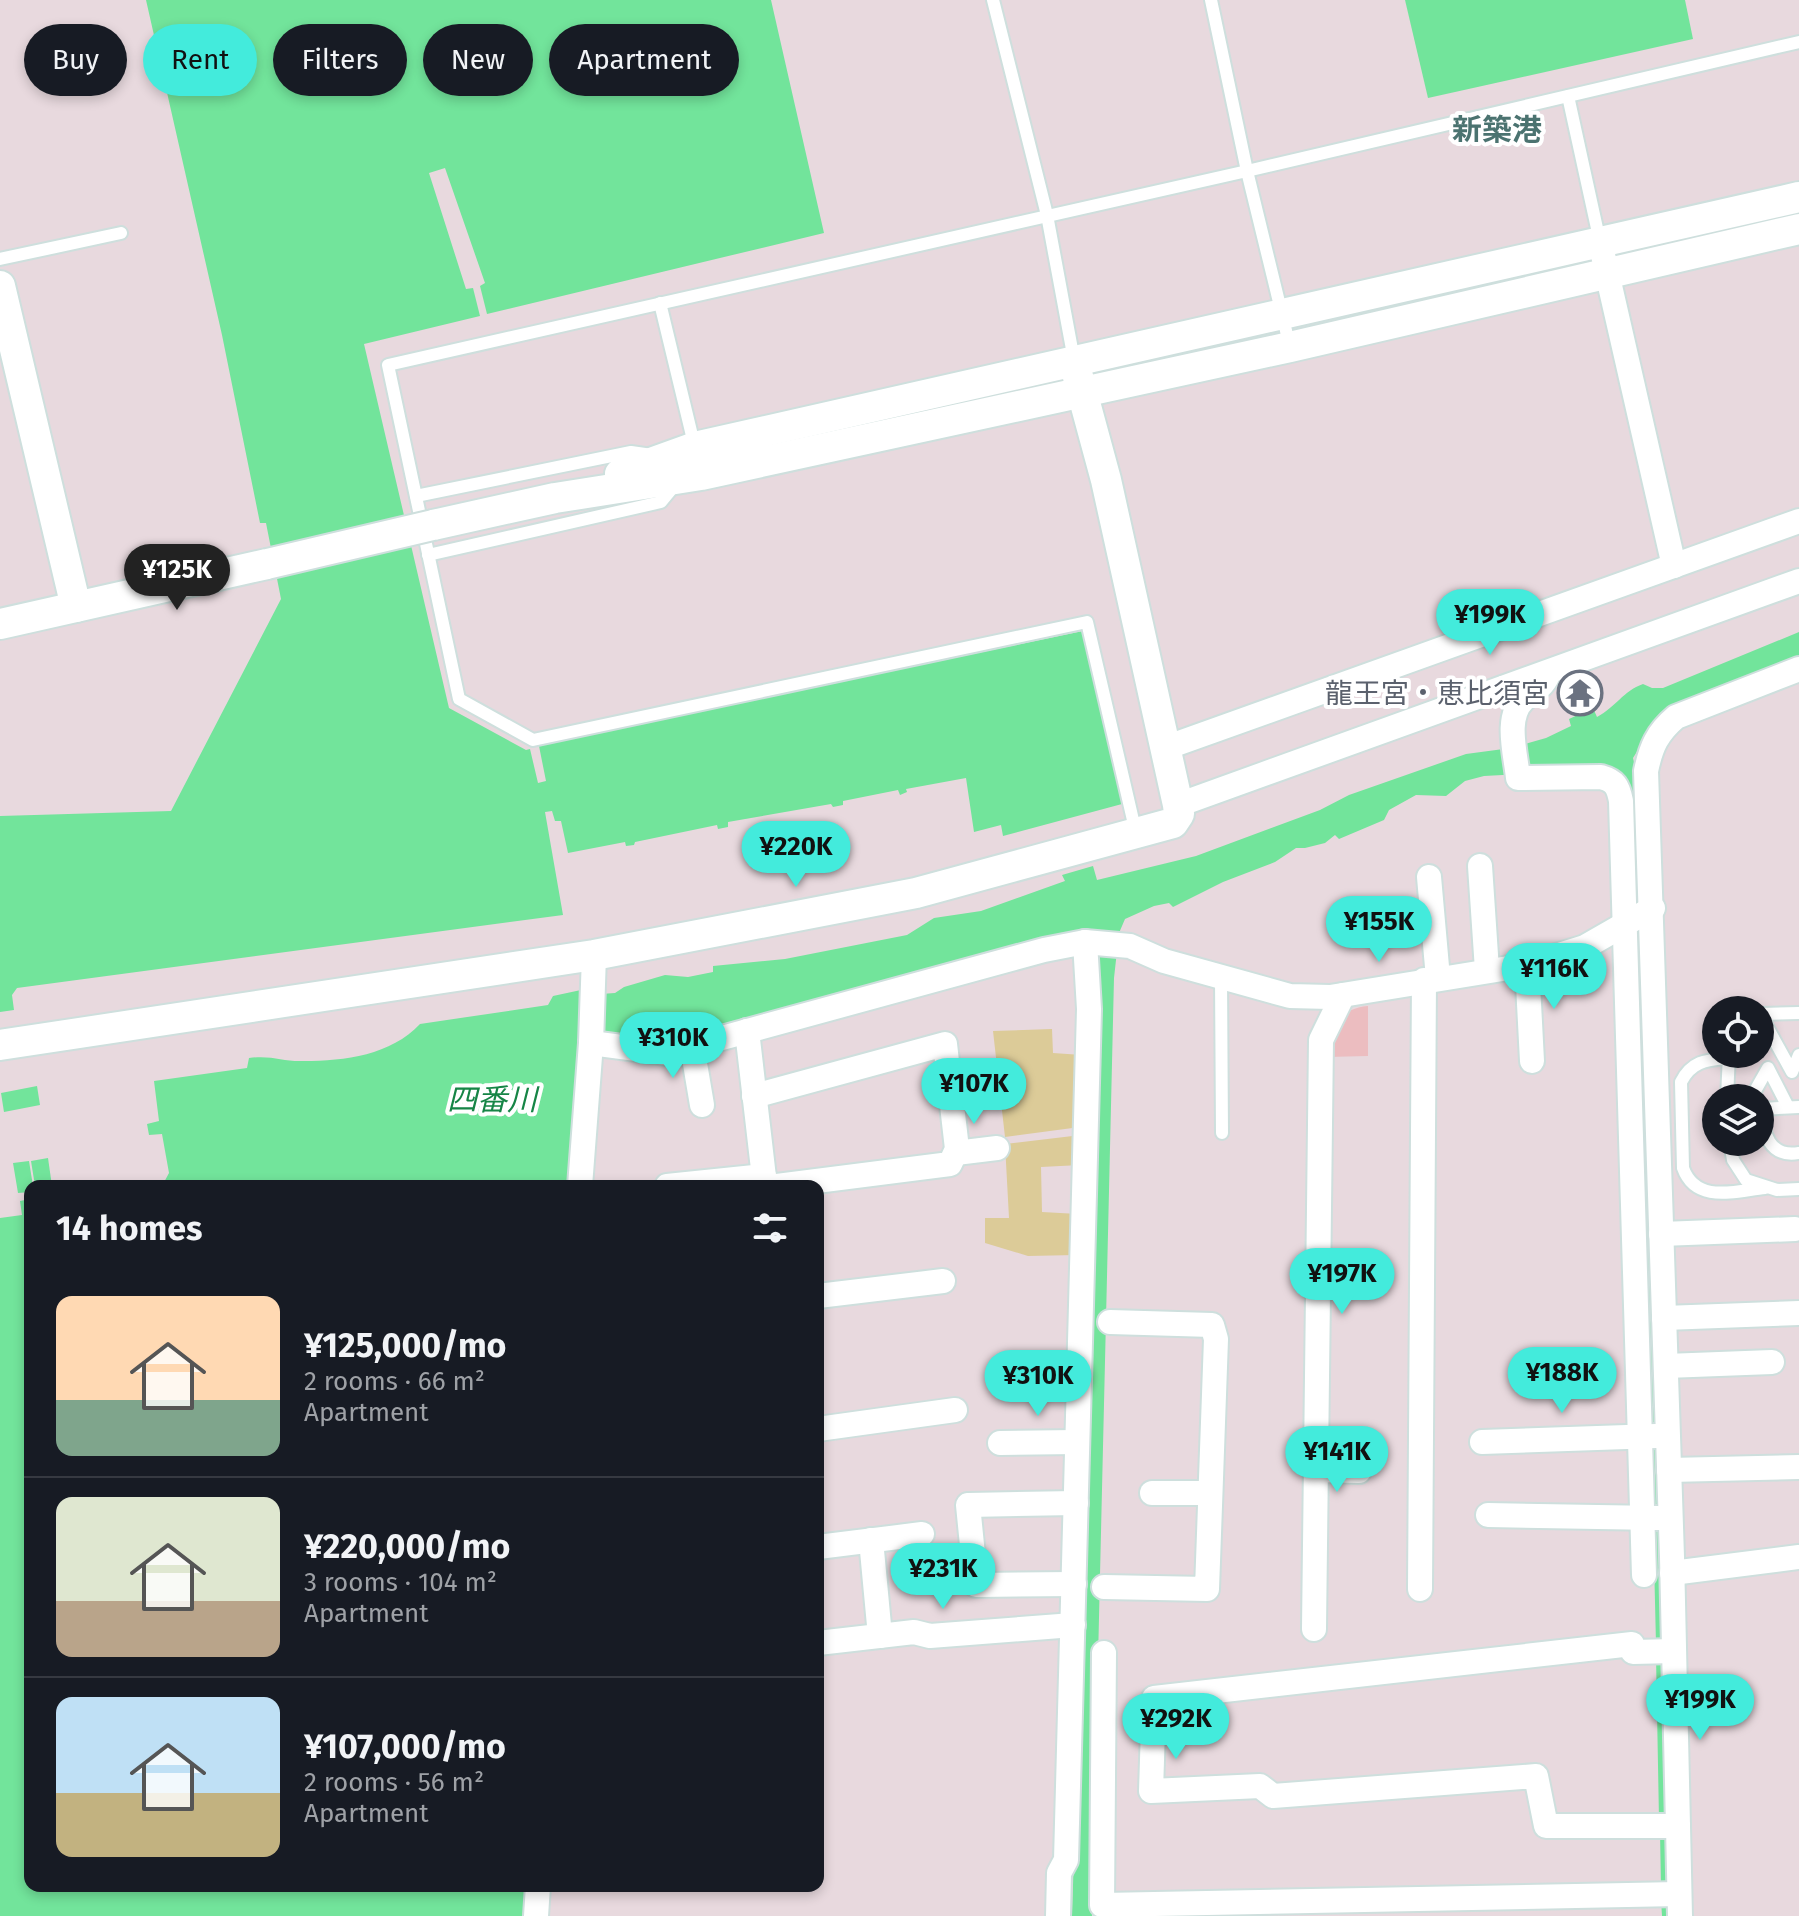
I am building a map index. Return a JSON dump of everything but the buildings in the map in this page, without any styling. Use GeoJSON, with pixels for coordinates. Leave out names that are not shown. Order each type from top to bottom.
{"type":"FeatureCollection","features":[{"type":"Feature","properties":{"kind":"street"},"geometry":{"type":"LineString","coordinates":[[0,624],[555,498],[1074,362],[1799,197]]}},
{"type":"Feature","properties":{"kind":"street"},"geometry":{"type":"LineString","coordinates":[[686,464],[1082,392],[1799,229]]}},
{"type":"Feature","properties":{"kind":"street"},"geometry":{"type":"LineString","coordinates":[[1600,242],[1674,566]]}},
{"type":"Feature","properties":{"kind":"street"},"geometry":{"type":"LineString","coordinates":[[0,286],[76,607]]}},
{"type":"Feature","properties":{"kind":"street"},"geometry":{"type":"LineString","coordinates":[[0,1045],[594,955],[916,893],[1173,823],[1179,814],[1178,805],[1106,480],[1074,362]]}},
{"type":"Feature","properties":{"kind":"street"},"geometry":{"type":"LineString","coordinates":[[1165,748],[1799,521]]}},
{"type":"Feature","properties":{"kind":"street"},"geometry":{"type":"LineString","coordinates":[[1178,805],[1799,581]]}},
{"type":"Feature","properties":{"kind":"street"},"geometry":{"type":"LineString","coordinates":[[1104,1653],[1102,1905],[1672,1899],[1667,1826],[1664,1652],[1672,1573],[1656,1518],[1638,918],[1646,771],[1652,747],[1661,730],[1676,717],[1799,669]]}},
{"type":"Feature","properties":{"kind":"street"},"geometry":{"type":"LineString","coordinates":[[1549,672],[1546,683],[1521,702],[1514,713],[1518,776],[1601,777],[1612,780],[1618,787],[1638,918],[1661,1234],[1666,1366],[1654,1436],[1669,1470],[1644,1575]]}},
{"type":"Feature","properties":{"kind":"street"},"geometry":{"type":"LineString","coordinates":[[1480,866],[1487,970]]}},
{"type":"Feature","properties":{"kind":"street"},"geometry":{"type":"LineString","coordinates":[[1420,1589],[1431,979],[1429,877]]}},
{"type":"Feature","properties":{"kind":"street"},"geometry":{"type":"LineString","coordinates":[[592,1040],[667,1053],[1044,950],[1088,942],[1130,946],[1164,961],[1290,996],[1343,995],[1527,965],[1585,947],[1638,918]]}},
{"type":"Feature","properties":{"kind":"street"},"geometry":{"type":"LineString","coordinates":[[1058,1916],[1059,1873],[1066,1860],[1089,1009],[1088,942]]}},
{"type":"Feature","properties":{"kind":"street"},"geometry":{"type":"LineString","coordinates":[[580,1180],[592,1040],[594,955]]}},
{"type":"Feature","properties":{"kind":"street"},"geometry":{"type":"LineString","coordinates":[[1527,965],[1532,1061]]}},
{"type":"Feature","properties":{"kind":"street"},"geometry":{"type":"LineString","coordinates":[[1314,1629],[1321,1040],[1343,995]]}},
{"type":"Feature","properties":{"kind":"street"},"geometry":{"type":"LineString","coordinates":[[747,1031],[768,1180]]}},
{"type":"Feature","properties":{"kind":"street"},"geometry":{"type":"LineString","coordinates":[[754,1096],[945,1044],[956,1153],[950,1164],[798,1180]]}},
{"type":"Feature","properties":{"kind":"street"},"geometry":{"type":"LineString","coordinates":[[692,1046],[702,1105]]}},
{"type":"Feature","properties":{"kind":"street"},"geometry":{"type":"LineString","coordinates":[[956,1153],[997,1148]]}},
{"type":"Feature","properties":{"kind":"street"},"geometry":{"type":"LineString","coordinates":[[1661,1234],[1795,1229]]}},
{"type":"Feature","properties":{"kind":"street"},"geometry":{"type":"LineString","coordinates":[[824,1295],[943,1281]]}},
{"type":"Feature","properties":{"kind":"street"},"geometry":{"type":"LineString","coordinates":[[1664,1318],[1799,1313]]}},
{"type":"Feature","properties":{"kind":"street"},"geometry":{"type":"LineString","coordinates":[[1104,1587],[1207,1589],[1216,1339],[1212,1325],[1110,1322]]}},
{"type":"Feature","properties":{"kind":"street"},"geometry":{"type":"LineString","coordinates":[[1666,1366],[1772,1362]]}},
{"type":"Feature","properties":{"kind":"street"},"geometry":{"type":"LineString","coordinates":[[824,1428],[955,1410]]}},
{"type":"Feature","properties":{"kind":"street"},"geometry":{"type":"LineString","coordinates":[[1482,1442],[1654,1436]]}},
{"type":"Feature","properties":{"kind":"street"},"geometry":{"type":"LineString","coordinates":[[1000,1443],[1077,1442]]}},
{"type":"Feature","properties":{"kind":"street"},"geometry":{"type":"LineString","coordinates":[[1669,1470],[1799,1467]]}},
{"type":"Feature","properties":{"kind":"street"},"geometry":{"type":"LineString","coordinates":[[1316,1470],[1359,1471]]}},
{"type":"Feature","properties":{"kind":"street"},"geometry":{"type":"LineString","coordinates":[[1152,1493],[1210,1493]]}},
{"type":"Feature","properties":{"kind":"street"},"geometry":{"type":"LineString","coordinates":[[1074,1584],[976,1585],[968,1505],[1076,1503]]}},
{"type":"Feature","properties":{"kind":"street"},"geometry":{"type":"LineString","coordinates":[[1488,1515],[1656,1518]]}},
{"type":"Feature","properties":{"kind":"street"},"geometry":{"type":"LineString","coordinates":[[824,1546],[922,1534]]}},
{"type":"Feature","properties":{"kind":"street"},"geometry":{"type":"LineString","coordinates":[[871,1540],[880,1636]]}},
{"type":"Feature","properties":{"kind":"street"},"geometry":{"type":"LineString","coordinates":[[1672,1573],[1799,1557]]}},
{"type":"Feature","properties":{"kind":"street"},"geometry":{"type":"LineString","coordinates":[[824,1642],[914,1632],[930,1636],[1073,1625]]}},
{"type":"Feature","properties":{"kind":"street"},"geometry":{"type":"LineString","coordinates":[[1664,1652],[1633,1652],[1632,1644],[1154,1698],[1151,1791],[1260,1786],[1273,1796],[1536,1776],[1546,1826],[1667,1826]]}},
{"type":"Feature","properties":{"kind":"street"},"geometry":{"type":"LineString","coordinates":[[536,1916],[538,1892]]}},
{"type":"Feature","properties":{"kind":"lane"},"geometry":{"type":"LineString","coordinates":[[993,0],[1047,215],[1074,362]]}},
{"type":"Feature","properties":{"kind":"lane"},"geometry":{"type":"LineString","coordinates":[[1211,0],[1247,171],[1290,347]]}},
{"type":"Feature","properties":{"kind":"lane"},"geometry":{"type":"LineString","coordinates":[[1136,835],[1087,622],[533,740],[459,699],[388,365],[1247,171],[1799,42]]}},
{"type":"Feature","properties":{"kind":"lane"},"geometry":{"type":"LineString","coordinates":[[1568,96],[1600,242]]}},
{"type":"Feature","properties":{"kind":"lane"},"geometry":{"type":"LineString","coordinates":[[0,259],[121,233]]}},
{"type":"Feature","properties":{"kind":"lane"},"geometry":{"type":"LineString","coordinates":[[428,555],[661,502],[686,464],[660,303]]}},
{"type":"Feature","properties":{"kind":"lane"},"geometry":{"type":"LineString","coordinates":[[416,496],[631,452],[686,464]]}},
{"type":"Feature","properties":{"kind":"lane"},"geometry":{"type":"LineString","coordinates":[[1221,977],[1222,1133]]}},
{"type":"Feature","properties":{"kind":"lane"},"geometry":{"type":"LineString","coordinates":[[1774,1014],[1799,1013]]}},
{"type":"Feature","properties":{"kind":"lane"},"geometry":{"type":"LineString","coordinates":[[1774,1039],[1792,1072],[1799,1055]]}},
{"type":"Feature","properties":{"kind":"lane"},"geometry":{"type":"LineString","coordinates":[[1702,1060],[1685,1074],[1681,1082],[1683,1168],[1687,1177],[1696,1188],[1712,1193],[1765,1188],[1799,1189]]}},
{"type":"Feature","properties":{"kind":"lane"},"geometry":{"type":"LineString","coordinates":[[1759,1084],[1768,1068],[1793,1107]]}},
{"type":"Feature","properties":{"kind":"lane"},"geometry":{"type":"LineString","coordinates":[[1774,1148],[1787,1154],[1799,1153]]}},
{"type":"Feature","properties":{"kind":"lane"},"geometry":{"type":"LineString","coordinates":[[1732,1156],[1741,1174],[1753,1184],[1765,1188]]}},
{"type":"Feature","properties":{"kind":"shaded area"},"geometry":{"type":"Polygon","coordinates":[[[1052,1029],[1053,1053],[1082,1055],[1080,1127],[1005,1137],[993,1031],[1052,1029]]]}},
{"type":"Feature","properties":{"kind":"shaded area"},"geometry":{"type":"Polygon","coordinates":[[[1081,1135],[1080,1165],[1041,1167],[1042,1212],[1078,1214],[1076,1255],[1028,1256],[985,1243],[985,1218],[1009,1218],[1005,1144],[1081,1135]]]}},
{"type":"Feature","properties":{"kind":"sand"},"geometry":{"type":"Polygon","coordinates":[[[1368,1006],[1368,1056],[1327,1057],[1338,1022],[1349,1011],[1368,1006]]]}},
{"type":"Feature","properties":{"kind":"water"},"geometry":{"type":"Polygon","coordinates":[[[146,0],[771,0],[824,233],[487,314],[480,286],[485,283],[445,168],[429,173],[466,289],[473,288],[480,316],[364,344],[449,708],[526,750],[530,749],[538,783],[546,781],[539,746],[546,743],[1083,631],[1122,804],[1003,836],[1001,825],[974,832],[966,778],[906,789],[907,792],[900,795],[898,790],[843,801],[843,805],[833,807],[831,804],[728,822],[728,827],[718,829],[717,825],[635,842],[634,845],[626,846],[625,842],[568,853],[561,821],[555,821],[552,811],[545,812],[563,915],[17,988],[12,995],[14,1010],[0,1012],[0,816],[171,811],[281,599],[266,523],[260,523],[222,335],[168,96],[257,96],[257,24],[151,24],[146,0]]]}},
{"type":"Feature","properties":{"kind":"water"},"geometry":{"type":"Polygon","coordinates":[[[1405,0],[1685,0],[1693,39],[1428,98],[1405,0]]]}},
{"type":"Feature","properties":{"kind":"water","name":"四番川"},"geometry":{"type":"Polygon","coordinates":[[[1799,632],[1799,658],[1648,734],[1633,758],[1638,779],[1663,1567],[1650,1567],[1622,785],[1538,773],[1484,776],[1465,781],[1446,796],[1416,795],[1389,810],[1384,820],[1339,839],[1335,835],[1325,843],[1296,848],[1275,862],[1223,882],[1173,907],[1169,903],[1154,906],[1125,919],[1119,933],[1114,978],[1092,1916],[1072,1916],[1080,1668],[1090,935],[662,1048],[584,1034],[573,1180],[165,1180],[169,1173],[162,1134],[149,1135],[147,1124],[159,1121],[154,1081],[247,1068],[249,1058],[304,1061],[351,1057],[395,1043],[420,1024],[548,1005],[553,996],[581,990],[587,995],[615,993],[624,987],[665,975],[688,977],[713,972],[713,966],[785,959],[907,935],[934,918],[981,911],[1065,881],[1062,875],[1093,866],[1097,880],[1196,856],[1320,810],[1349,795],[1466,754],[1511,748],[1546,738],[1571,726],[1569,719],[1593,708],[1597,717],[1643,684],[1663,688],[1799,632]]]}},
{"type":"Feature","properties":{"kind":"water"},"geometry":{"type":"Polygon","coordinates":[[[37,1086],[40,1105],[4,1112],[1,1093],[37,1086]]]}},
{"type":"Feature","properties":{"kind":"water"},"geometry":{"type":"Polygon","coordinates":[[[48,1158],[51,1180],[34,1180],[31,1161],[48,1158]]]}},
{"type":"Feature","properties":{"kind":"water"},"geometry":{"type":"Polygon","coordinates":[[[29,1161],[32,1180],[24,1180],[24,1192],[18,1193],[13,1163],[29,1161]]]}},
{"type":"Feature","properties":{"kind":"water"},"geometry":{"type":"Polygon","coordinates":[[[24,1200],[24,1892],[527,1892],[525,1916],[0,1916],[0,1218],[22,1215],[20,1201],[24,1200]]]}},
{"type":"Feature","properties":{"kind":"waterway"},"geometry":{"type":"LineString","coordinates":[[1657,1560],[1659,1644]]}},
{"type":"Feature","properties":{"kind":"waterway"},"geometry":{"type":"LineString","coordinates":[[1659,1656],[1662,1820]]}},
{"type":"Feature","properties":{"kind":"waterway"},"geometry":{"type":"LineString","coordinates":[[1663,1832],[1664,1888]]}},
{"type":"Feature","properties":{"kind":"waterway"},"geometry":{"type":"LineString","coordinates":[[1664,1900],[1665,1916]]}},
{"type":"Feature","properties":{"kind":"place","name":"龍王宮・恵比須宮"},"geometry":{"type":"Point","coordinates":[1580,693]}},
{"type":"Feature","properties":{"kind":"district","name":"新築港"},"geometry":{"type":"Point","coordinates":[1497,130]}}]}
